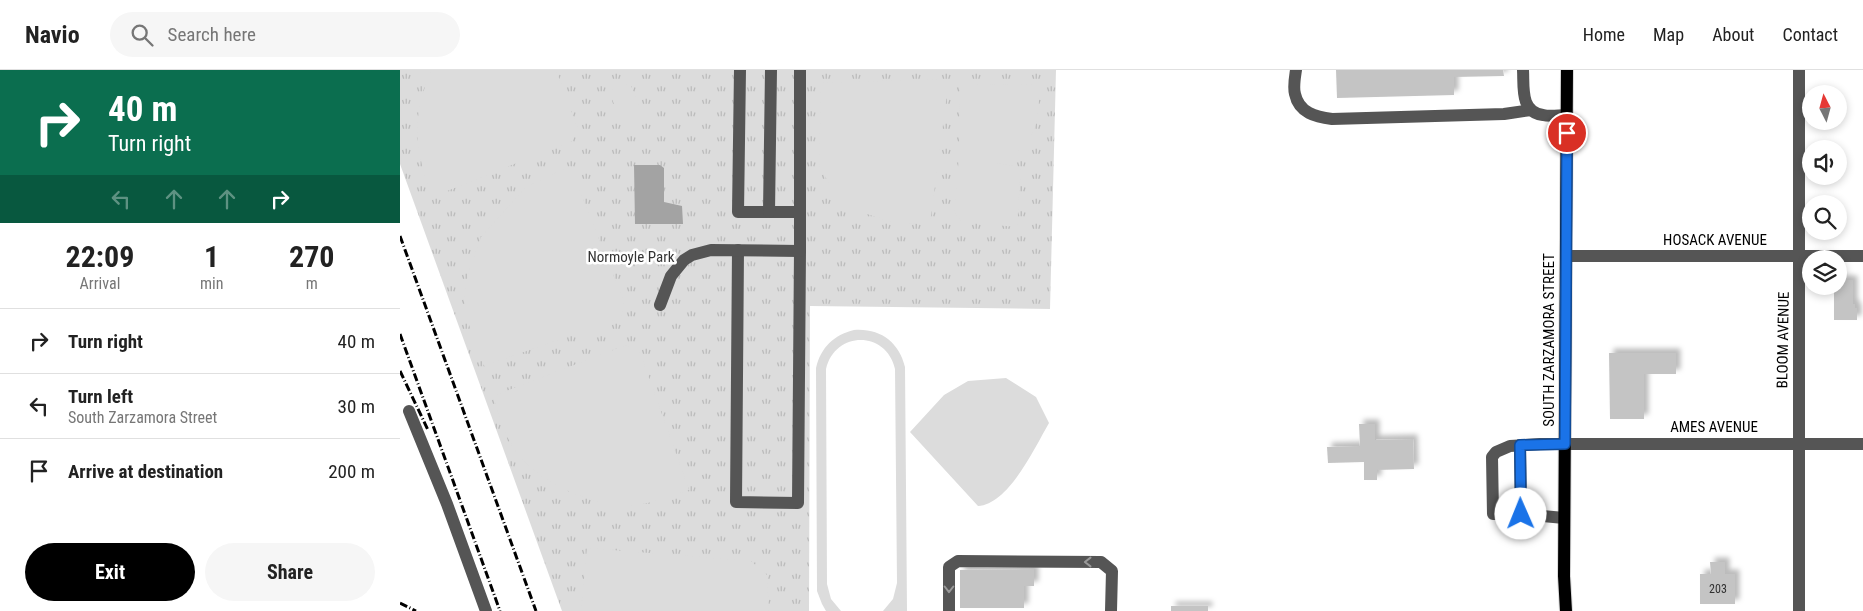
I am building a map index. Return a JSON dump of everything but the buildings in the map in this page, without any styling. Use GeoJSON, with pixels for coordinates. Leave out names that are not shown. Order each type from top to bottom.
{"type":"FeatureCollection","features":[{"type":"Feature","properties":{"kind":"main road","name":"SOUTH ZARZAMORA STREET"},"geometry":{"type":"LineString","coordinates":[[1566,611],[1564,518],[1567,70]]}},
{"type":"Feature","properties":{"kind":"street"},"geometry":{"type":"LineString","coordinates":[[740,70],[738,212],[800,212]]}},
{"type":"Feature","properties":{"kind":"street"},"geometry":{"type":"LineString","coordinates":[[769,212],[771,70]]}},
{"type":"Feature","properties":{"kind":"street"},"geometry":{"type":"LineString","coordinates":[[738,250],[736,502],[798,503],[800,70]]}},
{"type":"Feature","properties":{"kind":"street"},"geometry":{"type":"LineString","coordinates":[[1296,70],[1295,94],[1302,108],[1314,116],[1323,118],[1504,114],[1531,110]]}},
{"type":"Feature","properties":{"kind":"street"},"geometry":{"type":"LineString","coordinates":[[1523,70],[1524,100],[1531,110],[1542,116],[1567,115]]}},
{"type":"Feature","properties":{"kind":"street","name":"BLOOM AVENUE"},"geometry":{"type":"LineString","coordinates":[[1799,70],[1799,611]]}},
{"type":"Feature","properties":{"kind":"street"},"geometry":{"type":"LineString","coordinates":[[660,305],[671,276],[684,260],[701,252],[738,250],[800,251]]}},
{"type":"Feature","properties":{"kind":"street","name":"HOSACK AVENUE"},"geometry":{"type":"LineString","coordinates":[[1566,256],[1863,256]]}},
{"type":"Feature","properties":{"kind":"street"},"geometry":{"type":"LineString","coordinates":[[408,411],[447,504],[486,611]]}},
{"type":"Feature","properties":{"kind":"street","name":"AMES AVENUE"},"geometry":{"type":"LineString","coordinates":[[1521,514],[1493,514],[1492,457],[1496,452],[1510,446],[1565,444],[1863,444]]}},
{"type":"Feature","properties":{"kind":"street"},"geometry":{"type":"LineString","coordinates":[[1520,445],[1521,514],[1564,518]]}},
{"type":"Feature","properties":{"kind":"street"},"geometry":{"type":"LineString","coordinates":[[949,611],[950,567],[958,562],[1101,562],[1112,571],[1111,611]]}},
{"type":"Feature","properties":{"kind":"green space","name":"Normoyle Park"},"geometry":{"type":"Polygon","coordinates":[[[400,70],[1056,70],[1050,309],[810,306],[809,611],[562,611],[400,164],[400,70]]]}},
{"type":"Feature","properties":{"kind":"green space"},"geometry":{"type":"Polygon","coordinates":[[[431,70],[556,70],[578,129],[572,141],[432,197],[421,163],[417,134],[420,104],[431,70]]]}},
{"type":"Feature","properties":{"kind":"green space"},"geometry":{"type":"Polygon","coordinates":[[[939,79],[948,86],[930,224],[895,223],[867,214],[834,192],[819,166],[821,83],[939,79]]]}},
{"type":"Feature","properties":{"kind":"green space"},"geometry":{"type":"Polygon","coordinates":[[[630,83],[645,120],[623,128],[609,91],[630,83]]]}},
{"type":"Feature","properties":{"kind":"green space"},"geometry":{"type":"Polygon","coordinates":[[[960,84],[1039,85],[1037,121],[1031,137],[1018,151],[997,163],[1021,167],[1017,227],[962,222],[954,212],[959,157],[960,84]]]}},
{"type":"Feature","properties":{"kind":"green space"},"geometry":{"type":"Polygon","coordinates":[[[570,166],[624,302],[621,318],[484,366],[468,322],[464,298],[469,271],[481,237],[526,187],[570,166]]]}},
{"type":"Feature","properties":{"kind":"green space"},"geometry":{"type":"Polygon","coordinates":[[[854,330],[872,331],[887,338],[898,350],[905,367],[907,611],[883,611],[893,599],[897,583],[895,369],[890,356],[882,347],[872,342],[861,340],[849,342],[839,347],[831,356],[826,369],[827,584],[831,599],[841,611],[826,611],[817,591],[816,368],[821,354],[829,343],[840,335],[854,330]]]}},
{"type":"Feature","properties":{"kind":"green space"},"geometry":{"type":"Polygon","coordinates":[[[626,345],[639,350],[689,490],[655,501],[628,506],[588,499],[557,486],[543,477],[519,455],[510,442],[502,425],[493,396],[626,345]]]}},
{"type":"Feature","properties":{"kind":"green space"},"geometry":{"type":"Polygon","coordinates":[[[1006,378],[1036,397],[1049,423],[1029,459],[1010,485],[1000,496],[989,503],[978,506],[910,432],[944,395],[968,381],[1006,378]]]}},
{"type":"Feature","properties":{"kind":"green space"},"geometry":{"type":"Polygon","coordinates":[[[587,548],[751,561],[767,575],[769,611],[581,611],[587,548]]]}},
{"type":"Feature","properties":{"kind":"shaded area"},"geometry":{"type":"Polygon","coordinates":[[[634,165],[660,165],[664,168],[664,202],[682,206],[683,224],[635,224],[634,165]]]}},
{"type":"Feature","properties":{"kind":"railway"},"geometry":{"type":"LineString","coordinates":[[400,236],[536,611]]}},
{"type":"Feature","properties":{"kind":"railway"},"geometry":{"type":"LineString","coordinates":[[400,334],[500,611]]}},
{"type":"Feature","properties":{"kind":"railway"},"geometry":{"type":"LineString","coordinates":[[400,371],[428,430]]}},
{"type":"Feature","properties":{"kind":"railway"},"geometry":{"type":"LineString","coordinates":[[400,603],[416,611]]}},
{"type":"Feature","properties":{"kind":"route"},"geometry":{"type":"LineString","coordinates":[[1521,514],[1520,445],[1565,444],[1567,133]]}}]}
